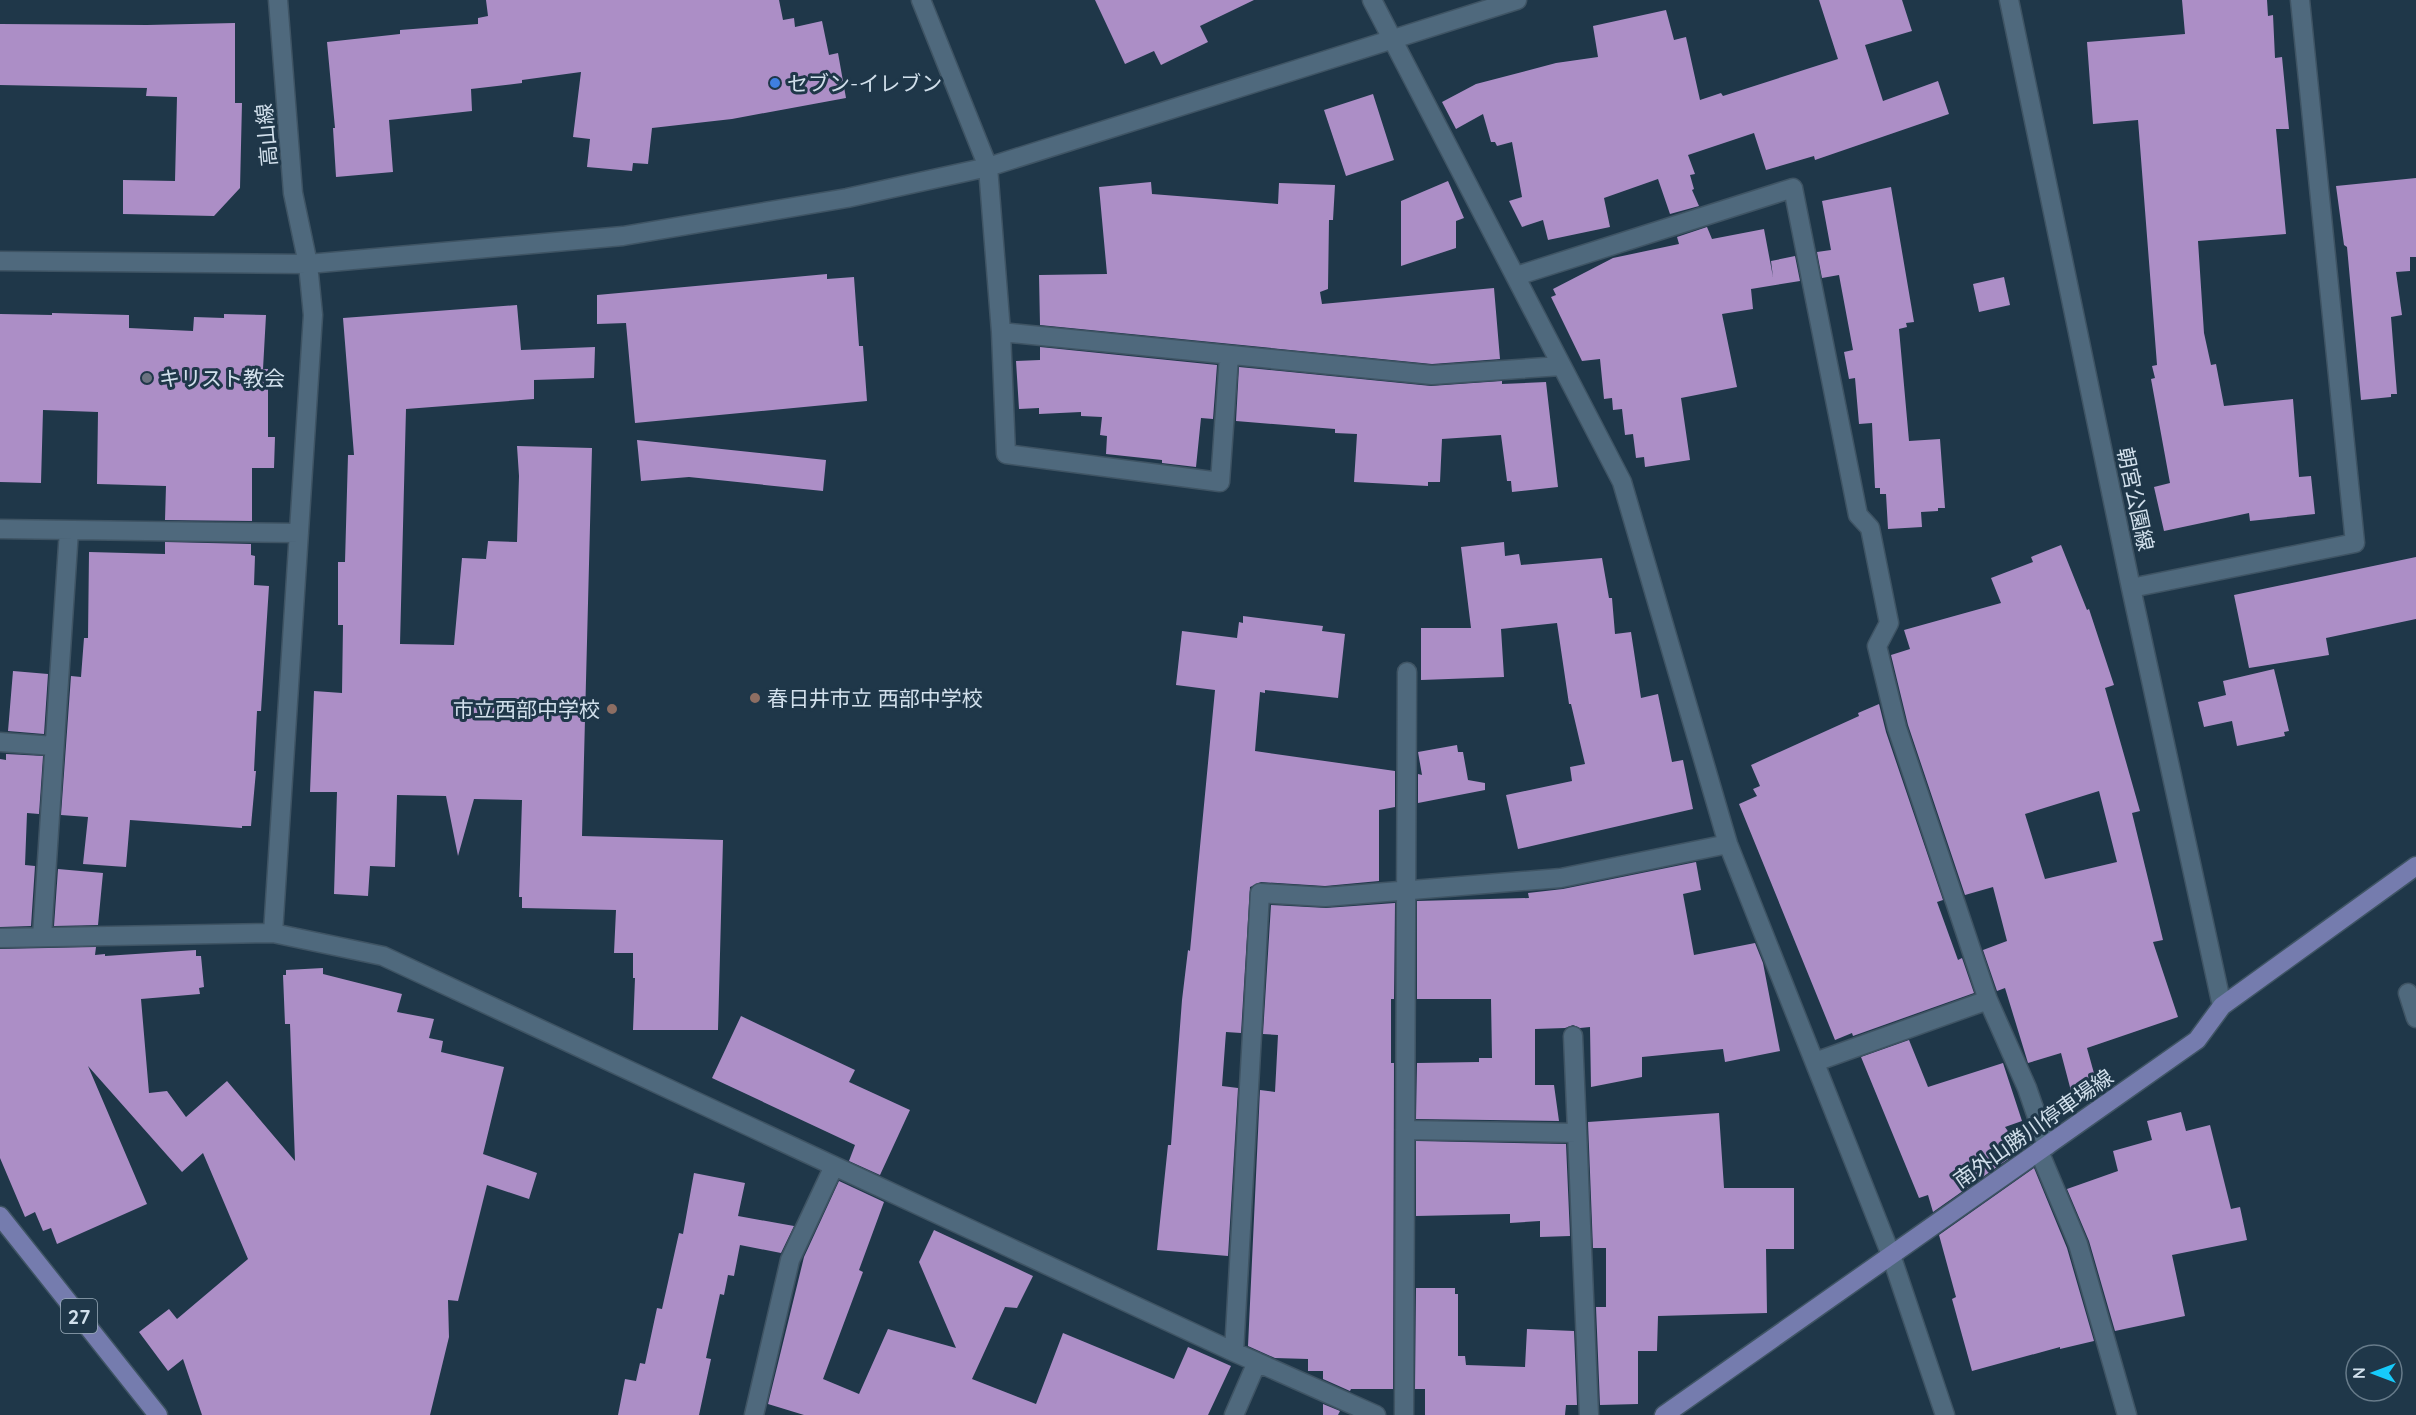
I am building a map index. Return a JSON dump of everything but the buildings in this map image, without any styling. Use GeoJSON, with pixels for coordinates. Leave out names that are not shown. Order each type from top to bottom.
{"type":"FeatureCollection","features":[{"type":"Feature","properties":{"kind":"main road","name":"南外山勝川停車場線"},"geometry":{"type":"LineString","coordinates":[[1664,1415],[2197,1040],[2222,1006],[2416,866]]}},
{"type":"Feature","properties":{"kind":"main road","name":"27"},"geometry":{"type":"LineString","coordinates":[[0,1216],[156,1414]]}},
{"type":"Feature","properties":{"kind":"street","name":"高山線"},"geometry":{"type":"LineString","coordinates":[[273,933],[313,315],[308,264],[293,194],[278,0]]}},
{"type":"Feature","properties":{"kind":"street"},"geometry":{"type":"LineString","coordinates":[[921,0],[988,167],[1006,454],[1220,482],[1229,356]]}},
{"type":"Feature","properties":{"kind":"street"},"geometry":{"type":"LineString","coordinates":[[1372,0],[1622,482],[1728,843],[1891,1255],[1945,1415]]}},
{"type":"Feature","properties":{"kind":"street"},"geometry":{"type":"LineString","coordinates":[[0,261],[308,264],[623,236],[847,198],[988,167],[1517,0]]}},
{"type":"Feature","properties":{"kind":"street","name":"朝宮公園線"},"geometry":{"type":"LineString","coordinates":[[2008,0],[2131,588],[2222,1006]]}},
{"type":"Feature","properties":{"kind":"street"},"geometry":{"type":"LineString","coordinates":[[2131,588],[2355,543],[2300,0]]}},
{"type":"Feature","properties":{"kind":"street"},"geometry":{"type":"LineString","coordinates":[[1516,276],[1793,188],[1858,515],[1870,528],[1889,623],[1877,646],[1897,728],[1988,1000],[2027,1088],[2043,1148],[2078,1244],[2127,1415]]}},
{"type":"Feature","properties":{"kind":"street"},"geometry":{"type":"LineString","coordinates":[[1000,332],[1432,375],[1561,366]]}},
{"type":"Feature","properties":{"kind":"street"},"geometry":{"type":"LineString","coordinates":[[0,529],[299,533]]}},
{"type":"Feature","properties":{"kind":"street"},"geometry":{"type":"LineString","coordinates":[[42,936],[69,530]]}},
{"type":"Feature","properties":{"kind":"street"},"geometry":{"type":"LineString","coordinates":[[1404,1415],[1407,672]]}},
{"type":"Feature","properties":{"kind":"street"},"geometry":{"type":"LineString","coordinates":[[0,742],[54,746]]}},
{"type":"Feature","properties":{"kind":"street"},"geometry":{"type":"LineString","coordinates":[[1234,1352],[1260,893],[1325,897],[1561,878],[1728,843]]}},
{"type":"Feature","properties":{"kind":"street"},"geometry":{"type":"LineString","coordinates":[[0,938],[273,933],[383,956],[1234,1352],[1376,1415]]}},
{"type":"Feature","properties":{"kind":"street"},"geometry":{"type":"LineString","coordinates":[[2408,993],[2416,1018]]}},
{"type":"Feature","properties":{"kind":"street"},"geometry":{"type":"LineString","coordinates":[[1815,1062],[1988,1000]]}},
{"type":"Feature","properties":{"kind":"street"},"geometry":{"type":"LineString","coordinates":[[1573,1036],[1588,1415]]}},
{"type":"Feature","properties":{"kind":"street"},"geometry":{"type":"LineString","coordinates":[[1406,1130],[1576,1133]]}},
{"type":"Feature","properties":{"kind":"street"},"geometry":{"type":"LineString","coordinates":[[754,1415],[790,1260],[834,1166]]}},
{"type":"Feature","properties":{"kind":"street"},"geometry":{"type":"LineString","coordinates":[[1234,1415],[1257,1362]]}},
{"type":"Feature","properties":{"kind":"place","name":"セブン-イレブン"},"geometry":{"type":"Point","coordinates":[775,83]}},
{"type":"Feature","properties":{"kind":"place","name":"キリスト教会"},"geometry":{"type":"Point","coordinates":[147,378]}},
{"type":"Feature","properties":{"kind":"place","name":"春日井市立 西部中学校"},"geometry":{"type":"Point","coordinates":[755,698]}},
{"type":"Feature","properties":{"kind":"place","name":"市立西部中学校"},"geometry":{"type":"Point","coordinates":[612,709]}}]}
